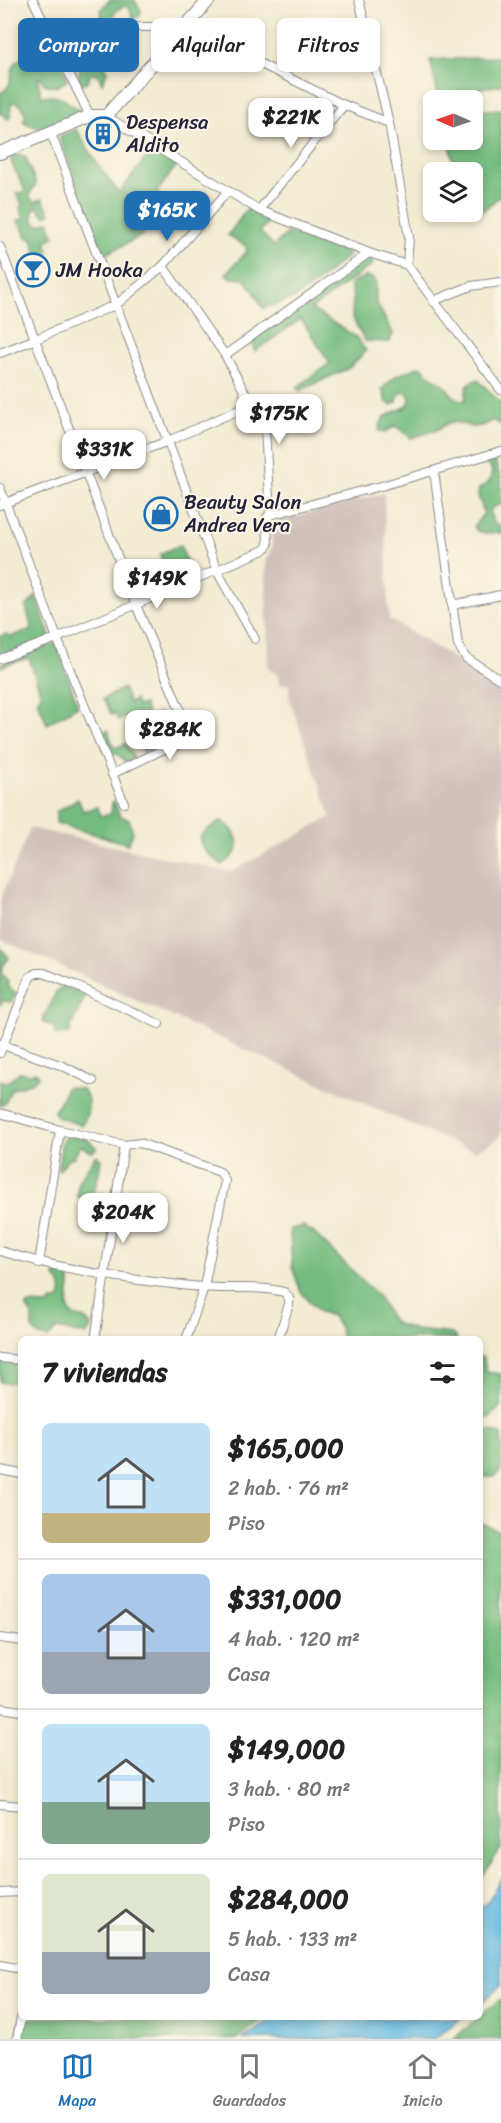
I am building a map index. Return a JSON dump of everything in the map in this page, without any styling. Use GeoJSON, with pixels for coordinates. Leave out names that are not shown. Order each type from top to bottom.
{"type":"FeatureCollection","features":[{"type":"Feature","properties":{"kind":"street"},"geometry":{"type":"LineString","coordinates":[[33,0],[90,116]]}},
{"type":"Feature","properties":{"kind":"street"},"geometry":{"type":"LineString","coordinates":[[194,18],[209,0]]}},
{"type":"Feature","properties":{"kind":"street"},"geometry":{"type":"LineString","coordinates":[[359,0],[388,123],[409,237],[407,265]]}},
{"type":"Feature","properties":{"kind":"street"},"geometry":{"type":"LineString","coordinates":[[106,117],[151,64]]}},
{"type":"Feature","properties":{"kind":"street"},"geometry":{"type":"LineString","coordinates":[[265,66],[344,105],[388,123]]}},
{"type":"Feature","properties":{"kind":"street"},"geometry":{"type":"LineString","coordinates":[[259,210],[344,105]]}},
{"type":"Feature","properties":{"kind":"street"},"geometry":{"type":"LineString","coordinates":[[0,153],[90,116],[106,117],[259,210],[369,253],[407,265],[501,390]]}},
{"type":"Feature","properties":{"kind":"street"},"geometry":{"type":"LineString","coordinates":[[50,131],[217,571],[255,639]]}},
{"type":"Feature","properties":{"kind":"street"},"geometry":{"type":"LineString","coordinates":[[0,353],[117,304],[163,266],[228,192]]}},
{"type":"Feature","properties":{"kind":"street"},"geometry":{"type":"LineString","coordinates":[[0,247],[136,605],[186,724],[188,736],[185,742],[162,750],[112,774]]}},
{"type":"Feature","properties":{"kind":"street"},"geometry":{"type":"LineString","coordinates":[[225,355],[369,253]]}},
{"type":"Feature","properties":{"kind":"street"},"geometry":{"type":"LineString","coordinates":[[163,266],[225,355],[244,391],[260,412],[265,428],[270,515]]}},
{"type":"Feature","properties":{"kind":"street"},"geometry":{"type":"LineString","coordinates":[[433,301],[471,286],[501,282]]}},
{"type":"Feature","properties":{"kind":"street"},"geometry":{"type":"LineString","coordinates":[[3,504],[168,441],[241,409],[245,400],[244,391]]}},
{"type":"Feature","properties":{"kind":"street"},"geometry":{"type":"LineString","coordinates":[[0,659],[57,638],[264,550],[268,545],[266,522],[270,515],[501,451]]}},
{"type":"Feature","properties":{"kind":"street"},"geometry":{"type":"LineString","coordinates":[[434,471],[458,645],[466,658],[501,680]]}},
{"type":"Feature","properties":{"kind":"street"},"geometry":{"type":"LineString","coordinates":[[0,488],[3,504],[124,802]]}},
{"type":"Feature","properties":{"kind":"street"},"geometry":{"type":"LineString","coordinates":[[452,605],[501,595]]}},
{"type":"Feature","properties":{"kind":"street"},"geometry":{"type":"LineString","coordinates":[[93,1081],[63,1066],[1,1048],[30,977],[36,973],[44,973],[159,1024]]}},
{"type":"Feature","properties":{"kind":"street"},"geometry":{"type":"LineString","coordinates":[[0,1113],[124,1145],[140,1143],[220,1172],[225,1181],[204,1287],[187,1336]]}},
{"type":"Feature","properties":{"kind":"street"},"geometry":{"type":"LineString","coordinates":[[39,1263],[60,1130]]}},
{"type":"Feature","properties":{"kind":"street"},"geometry":{"type":"LineString","coordinates":[[96,1336],[124,1145]]}},
{"type":"Feature","properties":{"kind":"street"},"geometry":{"type":"LineString","coordinates":[[0,1251],[39,1263],[105,1276],[204,1287],[284,1292],[289,1298],[289,1304],[279,1336]]}},
{"type":"Feature","properties":{"kind":"street"},"geometry":{"type":"LineString","coordinates":[[0,1358],[18,1360]]}},
{"type":"Feature","properties":{"kind":"street"},"geometry":{"type":"LineString","coordinates":[[0,1470],[18,1473]]}},
{"type":"Feature","properties":{"kind":"street"},"geometry":{"type":"LineString","coordinates":[[0,1638],[18,1641]]}},
{"type":"Feature","properties":{"kind":"street"},"geometry":{"type":"LineString","coordinates":[[0,1708],[18,1711]]}},
{"type":"Feature","properties":{"kind":"street"},"geometry":{"type":"LineString","coordinates":[[0,1804],[18,1806]]}},
{"type":"Feature","properties":{"kind":"street"},"geometry":{"type":"LineString","coordinates":[[0,1893],[18,1892]]}},
{"type":"Feature","properties":{"kind":"street"},"geometry":{"type":"LineString","coordinates":[[0,1965],[18,1968]]}},
{"type":"Feature","properties":{"kind":"street"},"geometry":{"type":"LineString","coordinates":[[17,2039],[21,2020]]}},
{"type":"Feature","properties":{"kind":"shaded area"},"geometry":{"type":"Polygon","coordinates":[[[384,493],[389,619],[501,686],[501,1133],[496,1140],[475,1151],[441,1138],[0,939],[0,900],[30,828],[231,872],[331,817],[289,698],[289,684],[280,685],[277,674],[268,669],[266,561],[272,547],[271,523],[384,493]]]}},
{"type":"Feature","properties":{"kind":"green space"},"geometry":{"type":"Polygon","coordinates":[[[110,0],[135,0],[141,11],[139,17],[133,18],[129,7],[125,6],[111,18],[102,18],[101,9],[110,0]]]}},
{"type":"Feature","properties":{"kind":"green space"},"geometry":{"type":"Polygon","coordinates":[[[501,57],[501,85],[470,90],[437,90],[430,60],[501,57]]]}},
{"type":"Feature","properties":{"kind":"green space"},"geometry":{"type":"Polygon","coordinates":[[[17,61],[18,72],[64,72],[67,81],[56,87],[44,84],[41,78],[38,78],[41,96],[57,96],[80,111],[44,128],[24,122],[23,119],[26,117],[23,108],[16,102],[11,103],[10,118],[7,119],[2,113],[0,114],[0,93],[8,87],[17,61]]]}},
{"type":"Feature","properties":{"kind":"green space"},"geometry":{"type":"Polygon","coordinates":[[[80,72],[107,72],[102,83],[97,74],[90,73],[89,80],[81,84],[80,72]]]}},
{"type":"Feature","properties":{"kind":"green space"},"geometry":{"type":"Polygon","coordinates":[[[501,109],[500,196],[483,210],[483,162],[453,162],[451,150],[483,150],[483,110],[501,109]]]}},
{"type":"Feature","properties":{"kind":"green space"},"geometry":{"type":"Polygon","coordinates":[[[76,129],[100,168],[119,193],[153,149],[177,165],[157,192],[160,198],[139,222],[143,235],[104,255],[59,137],[76,129]]]}},
{"type":"Feature","properties":{"kind":"green space"},"geometry":{"type":"Polygon","coordinates":[[[25,156],[36,184],[29,196],[34,202],[43,199],[50,214],[45,216],[37,207],[33,210],[33,220],[39,225],[49,221],[54,236],[46,242],[49,252],[37,255],[32,238],[28,238],[18,221],[24,218],[20,208],[23,205],[16,193],[24,193],[25,190],[12,164],[11,157],[25,156]]]}},
{"type":"Feature","properties":{"kind":"green space"},"geometry":{"type":"Polygon","coordinates":[[[249,206],[270,219],[260,232],[274,246],[288,232],[350,254],[315,284],[293,299],[263,308],[244,279],[231,278],[226,274],[247,251],[246,246],[228,235],[249,206]]]}},
{"type":"Feature","properties":{"kind":"green space"},"geometry":{"type":"Polygon","coordinates":[[[369,257],[373,264],[311,309],[356,337],[366,351],[349,368],[299,391],[297,387],[330,363],[301,319],[255,351],[250,339],[369,257]]]}},
{"type":"Feature","properties":{"kind":"green space"},"geometry":{"type":"Polygon","coordinates":[[[367,276],[373,278],[376,283],[376,302],[393,333],[390,342],[365,341],[352,317],[353,297],[350,285],[367,276]]]}},
{"type":"Feature","properties":{"kind":"green space"},"geometry":{"type":"Polygon","coordinates":[[[420,366],[454,396],[465,401],[468,384],[478,380],[501,403],[501,425],[493,420],[482,426],[473,427],[455,422],[448,423],[437,430],[411,438],[396,426],[385,432],[379,431],[385,418],[406,407],[410,401],[409,394],[403,392],[398,396],[397,402],[391,405],[386,401],[382,389],[396,376],[420,366]]]}},
{"type":"Feature","properties":{"kind":"green space"},"geometry":{"type":"Polygon","coordinates":[[[486,460],[495,462],[501,479],[501,505],[495,506],[490,511],[493,523],[501,526],[501,534],[477,531],[474,526],[484,513],[478,495],[479,489],[490,481],[492,470],[488,465],[469,464],[486,460]]]}},
{"type":"Feature","properties":{"kind":"green space"},"geometry":{"type":"Polygon","coordinates":[[[180,545],[192,573],[169,583],[160,554],[180,545]]]}},
{"type":"Feature","properties":{"kind":"green space"},"geometry":{"type":"Polygon","coordinates":[[[36,596],[51,639],[0,659],[0,636],[7,634],[9,637],[32,630],[26,607],[36,596]]]}},
{"type":"Feature","properties":{"kind":"green space"},"geometry":{"type":"Polygon","coordinates":[[[56,643],[78,706],[47,724],[37,700],[41,695],[29,658],[0,667],[0,664],[56,643]]]}},
{"type":"Feature","properties":{"kind":"green space"},"geometry":{"type":"Polygon","coordinates":[[[123,688],[129,703],[135,700],[137,706],[144,704],[148,717],[160,712],[171,736],[144,754],[129,716],[118,720],[115,713],[112,715],[103,699],[123,688]]]}},
{"type":"Feature","properties":{"kind":"green space"},"geometry":{"type":"Polygon","coordinates":[[[108,730],[113,746],[118,747],[125,744],[134,757],[133,759],[126,763],[119,755],[106,752],[100,739],[102,732],[108,730]]]}},
{"type":"Feature","properties":{"kind":"green space"},"geometry":{"type":"Polygon","coordinates":[[[78,799],[83,811],[97,807],[101,816],[111,814],[114,801],[120,816],[129,819],[133,833],[128,844],[56,823],[56,812],[78,799]]]}},
{"type":"Feature","properties":{"kind":"green space"},"geometry":{"type":"Polygon","coordinates":[[[222,821],[234,832],[238,843],[234,855],[222,865],[204,849],[200,837],[222,821]]]}},
{"type":"Feature","properties":{"kind":"green space"},"geometry":{"type":"Polygon","coordinates":[[[0,947],[9,958],[1,973],[8,981],[8,986],[16,993],[11,1002],[3,1001],[0,1005],[0,947]]]}},
{"type":"Feature","properties":{"kind":"green space"},"geometry":{"type":"Polygon","coordinates":[[[64,985],[85,996],[71,1026],[70,1034],[56,1035],[53,1026],[43,1023],[43,1020],[56,992],[64,985]]]}},
{"type":"Feature","properties":{"kind":"green space"},"geometry":{"type":"Polygon","coordinates":[[[19,1072],[29,1074],[35,1072],[38,1077],[33,1082],[12,1089],[5,1103],[0,1106],[0,1080],[7,1083],[19,1072]]]}},
{"type":"Feature","properties":{"kind":"green space"},"geometry":{"type":"Polygon","coordinates":[[[66,1087],[82,1089],[85,1093],[88,1111],[82,1125],[57,1117],[54,1111],[66,1087]]]}},
{"type":"Feature","properties":{"kind":"green space"},"geometry":{"type":"Polygon","coordinates":[[[68,1135],[87,1139],[97,1148],[92,1152],[79,1147],[73,1158],[67,1160],[59,1171],[62,1141],[68,1135]]]}},
{"type":"Feature","properties":{"kind":"green space"},"geometry":{"type":"Polygon","coordinates":[[[96,1155],[101,1159],[100,1170],[88,1203],[77,1196],[78,1182],[96,1155]]]}},
{"type":"Feature","properties":{"kind":"green space"},"geometry":{"type":"Polygon","coordinates":[[[303,1226],[314,1233],[377,1295],[394,1323],[416,1330],[454,1336],[341,1336],[339,1326],[332,1316],[318,1311],[301,1292],[292,1267],[290,1229],[303,1226]]]}},
{"type":"Feature","properties":{"kind":"green space"},"geometry":{"type":"Polygon","coordinates":[[[57,1272],[66,1274],[70,1279],[68,1308],[73,1316],[88,1321],[91,1327],[87,1335],[57,1329],[50,1336],[39,1336],[32,1329],[32,1315],[26,1307],[29,1304],[48,1305],[52,1301],[58,1301],[61,1292],[55,1277],[57,1272]]]}},
{"type":"Feature","properties":{"kind":"green space"},"geometry":{"type":"Polygon","coordinates":[[[483,1358],[486,1372],[501,1374],[501,1406],[490,1417],[483,1420],[483,1358]]]}},
{"type":"Feature","properties":{"kind":"green space"},"geometry":{"type":"Polygon","coordinates":[[[0,1359],[18,1360],[18,1381],[0,1382],[0,1359]]]}},
{"type":"Feature","properties":{"kind":"green space"},"geometry":{"type":"Polygon","coordinates":[[[483,1429],[501,1434],[501,1470],[494,1477],[483,1477],[483,1429]]]}},
{"type":"Feature","properties":{"kind":"green space"},"geometry":{"type":"Polygon","coordinates":[[[483,1523],[501,1532],[501,1848],[483,1876],[483,1523]]]}},
{"type":"Feature","properties":{"kind":"green space"},"geometry":{"type":"Polygon","coordinates":[[[501,1999],[501,2039],[453,2039],[476,2020],[483,2020],[483,2014],[501,1999]]]}},
{"type":"Feature","properties":{"kind":"green space"},"geometry":{"type":"Polygon","coordinates":[[[21,2020],[261,2020],[236,2039],[16,2039],[21,2020]]]}},
{"type":"Feature","properties":{"kind":"water"},"geometry":{"type":"Polygon","coordinates":[[[501,1879],[501,1986],[483,2001],[483,1905],[487,1903],[501,1879]]]}},
{"type":"Feature","properties":{"kind":"water"},"geometry":{"type":"Polygon","coordinates":[[[271,2020],[458,2020],[434,2039],[242,2039],[271,2020]]]}},
{"type":"Feature","properties":{"kind":"place","name":"Despensa Aldito"},"geometry":{"type":"Point","coordinates":[103,134]}},
{"type":"Feature","properties":{"kind":"place","name":"JM Hooka"},"geometry":{"type":"Point","coordinates":[33,270]}},
{"type":"Feature","properties":{"kind":"place","name":"Beauty Salon Andrea Vera"},"geometry":{"type":"Point","coordinates":[161,514]}}]}
